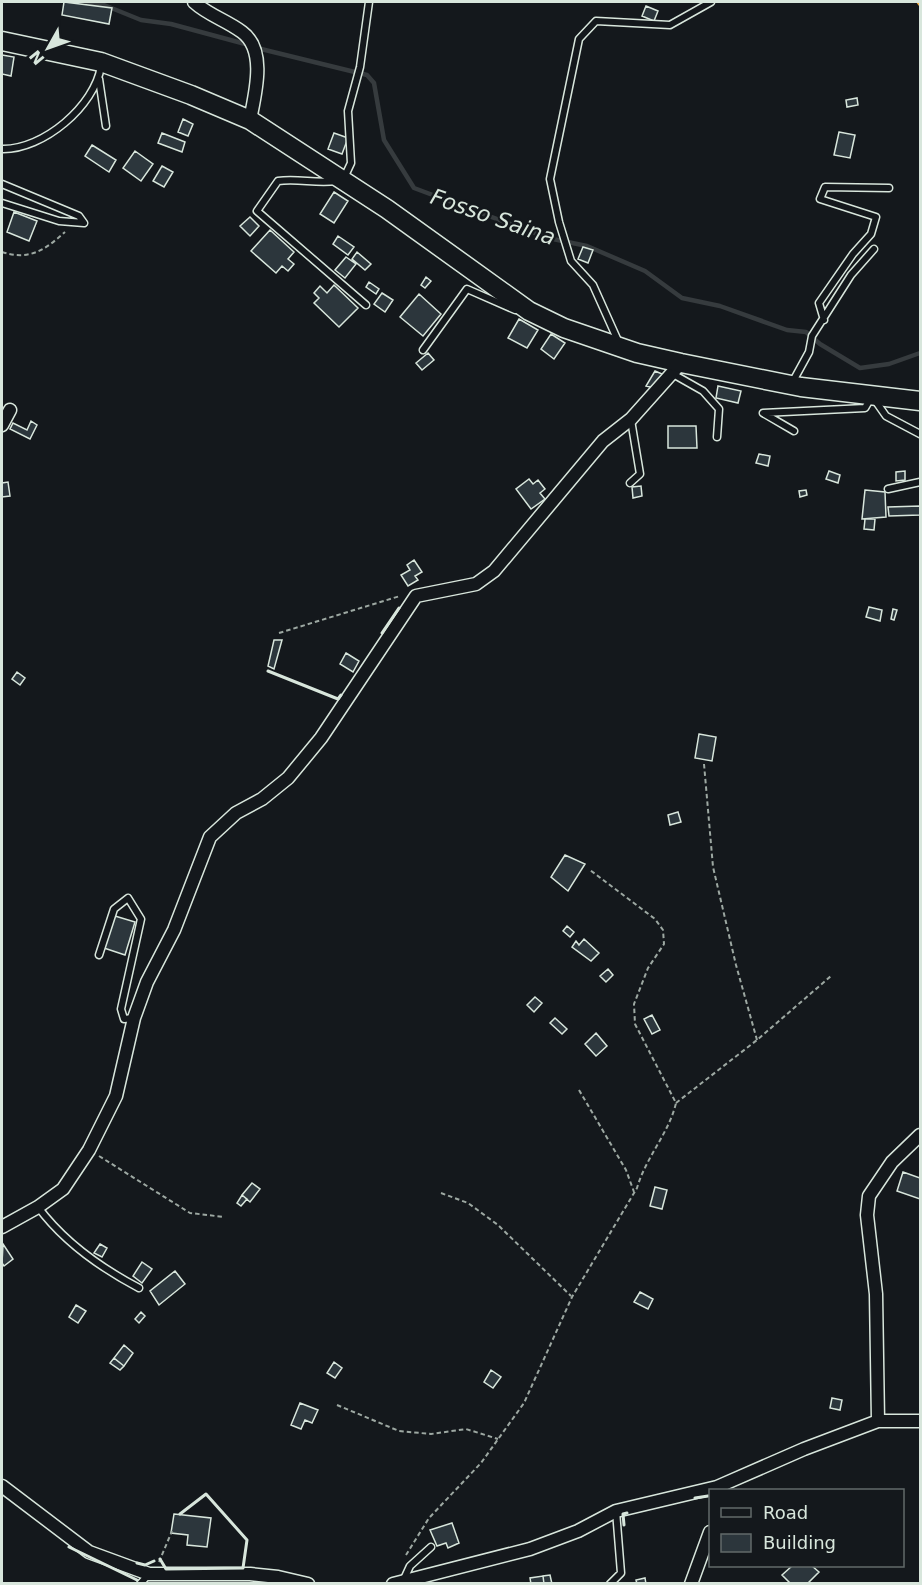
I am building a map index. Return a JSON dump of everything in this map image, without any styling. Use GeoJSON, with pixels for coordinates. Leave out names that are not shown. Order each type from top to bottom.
{"type":"FeatureCollection","features":[{"type":"Feature","properties":{"kind":"main road"},"geometry":{"type":"LineString","coordinates":[[2,41],[191,95],[250,120],[344,180],[529,312],[564,328],[677,368],[921,401]]}},
{"type":"Feature","properties":{"kind":"street"},"geometry":{"type":"LineString","coordinates":[[194,2],[242,32],[251,41],[257,64],[256,92],[250,120]]}},
{"type":"Feature","properties":{"kind":"street"},"geometry":{"type":"LineString","coordinates":[[2,1227],[38,1208],[63,1190],[89,1150],[116,1096],[134,1018],[147,982],[174,930],[210,837],[236,813],[262,799],[288,778],[321,738],[416,596],[476,584],[494,571],[603,441],[631,419],[677,368]]}},
{"type":"Feature","properties":{"kind":"street"},"geometry":{"type":"LineString","coordinates":[[2,424],[10,410]]}},
{"type":"Feature","properties":{"kind":"street"},"geometry":{"type":"LineString","coordinates":[[878,1421],[876,1294],[867,1215],[868,1196],[892,1162],[921,1135]]}},
{"type":"Feature","properties":{"kind":"street"},"geometry":{"type":"LineString","coordinates":[[717,1489],[804,1449],[878,1421],[921,1420]]}},
{"type":"Feature","properties":{"kind":"street"},"geometry":{"type":"LineString","coordinates":[[2,1486],[90,1552],[147,1577],[198,1580],[250,1574],[278,1577],[308,1584]]}},
{"type":"Feature","properties":{"kind":"street"},"geometry":{"type":"LineString","coordinates":[[397,1582],[530,1549],[578,1531],[616,1511],[709,1491]]}},
{"type":"Feature","properties":{"kind":"street"},"geometry":{"type":"LineString","coordinates":[[691,1584],[709,1537]]}},
{"type":"Feature","properties":{"kind":"lane"},"geometry":{"type":"LineString","coordinates":[[366,305],[257,211],[278,181],[296,178],[323,183],[344,180],[351,163],[348,111],[360,67],[369,2]]}},
{"type":"Feature","properties":{"kind":"lane"},"geometry":{"type":"LineString","coordinates":[[620,347],[606,310],[593,285],[571,261],[559,222],[550,179],[579,39],[597,21],[670,25],[711,2]]}},
{"type":"Feature","properties":{"kind":"lane"},"geometry":{"type":"LineString","coordinates":[[100,70],[106,126]]}},
{"type":"Feature","properties":{"kind":"lane"},"geometry":{"type":"LineString","coordinates":[[2,149],[32,144],[68,123],[100,70]]}},
{"type":"Feature","properties":{"kind":"lane"},"geometry":{"type":"LineString","coordinates":[[2,184],[79,216],[84,223],[59,221],[2,203]]}},
{"type":"Feature","properties":{"kind":"lane"},"geometry":{"type":"LineString","coordinates":[[824,320],[819,303],[853,254],[871,234],[876,217],[820,200],[825,186],[889,188]]}},
{"type":"Feature","properties":{"kind":"lane"},"geometry":{"type":"LineString","coordinates":[[790,385],[804,363],[812,336],[851,275],[874,249]]}},
{"type":"Feature","properties":{"kind":"lane"},"geometry":{"type":"LineString","coordinates":[[423,350],[467,289],[515,310],[529,312]]}},
{"type":"Feature","properties":{"kind":"lane"},"geometry":{"type":"LineString","coordinates":[[677,368],[703,390],[719,410],[717,437]]}},
{"type":"Feature","properties":{"kind":"lane"},"geometry":{"type":"LineString","coordinates":[[794,431],[764,413],[865,408],[872,396],[886,416],[921,434]]}},
{"type":"Feature","properties":{"kind":"lane"},"geometry":{"type":"LineString","coordinates":[[630,483],[640,474],[631,419]]}},
{"type":"Feature","properties":{"kind":"lane"},"geometry":{"type":"LineString","coordinates":[[888,489],[921,482]]}},
{"type":"Feature","properties":{"kind":"lane"},"geometry":{"type":"LineString","coordinates":[[99,955],[114,909],[128,897],[141,919],[121,1009],[124,1018],[134,1018]]}},
{"type":"Feature","properties":{"kind":"lane"},"geometry":{"type":"LineString","coordinates":[[38,1208],[56,1231],[116,1276],[139,1288]]}},
{"type":"Feature","properties":{"kind":"lane"},"geometry":{"type":"LineString","coordinates":[[610,1584],[621,1573],[616,1511]]}},
{"type":"Feature","properties":{"kind":"lane"},"geometry":{"type":"LineString","coordinates":[[397,1582],[410,1566],[432,1547]]}},
{"type":"Feature","properties":{"kind":"path"},"geometry":{"type":"LineString","coordinates":[[2,252],[15,256],[31,255],[48,248],[74,222]]}},
{"type":"Feature","properties":{"kind":"path"},"geometry":{"type":"LineString","coordinates":[[279,633],[401,596],[416,596]]}},
{"type":"Feature","properties":{"kind":"path"},"geometry":{"type":"LineString","coordinates":[[704,764],[713,867],[757,1040]]}},
{"type":"Feature","properties":{"kind":"path"},"geometry":{"type":"LineString","coordinates":[[590,870],[655,919],[663,930],[664,945],[648,968],[634,1004],[635,1024],[676,1103]]}},
{"type":"Feature","properties":{"kind":"path"},"geometry":{"type":"LineString","coordinates":[[397,1582],[407,1551],[429,1518],[498,1440],[524,1403],[573,1297],[634,1192],[642,1169],[673,1116],[676,1103],[757,1040],[831,976]]}},
{"type":"Feature","properties":{"kind":"path"},"geometry":{"type":"LineString","coordinates":[[579,1090],[626,1170],[634,1192]]}},
{"type":"Feature","properties":{"kind":"path"},"geometry":{"type":"LineString","coordinates":[[89,1150],[190,1213],[224,1217]]}},
{"type":"Feature","properties":{"kind":"path"},"geometry":{"type":"LineString","coordinates":[[441,1193],[468,1203],[498,1225],[573,1297]]}},
{"type":"Feature","properties":{"kind":"path"},"geometry":{"type":"LineString","coordinates":[[337,1405],[399,1431],[431,1434],[466,1429],[498,1440]]}},
{"type":"Feature","properties":{"kind":"path"},"geometry":{"type":"LineString","coordinates":[[147,1577],[172,1532]]}},
{"type":"Feature","properties":{"kind":"building"},"geometry":{"type":"Polygon","coordinates":[[[64,2],[112,8],[109,24],[62,15],[64,2]]]}},
{"type":"Feature","properties":{"kind":"building"},"geometry":{"type":"Polygon","coordinates":[[[646,6],[658,11],[654,21],[642,16],[646,6]]]}},
{"type":"Feature","properties":{"kind":"building"},"geometry":{"type":"Polygon","coordinates":[[[2,55],[14,57],[11,76],[2,74],[2,55]]]}},
{"type":"Feature","properties":{"kind":"building"},"geometry":{"type":"Polygon","coordinates":[[[857,98],[858,105],[847,107],[846,100],[857,98]]]}},
{"type":"Feature","properties":{"kind":"building"},"geometry":{"type":"Polygon","coordinates":[[[183,119],[193,124],[188,136],[178,132],[183,119]]]}},
{"type":"Feature","properties":{"kind":"building"},"geometry":{"type":"Polygon","coordinates":[[[839,132],[855,135],[850,158],[834,155],[839,132]]]}},
{"type":"Feature","properties":{"kind":"building"},"geometry":{"type":"Polygon","coordinates":[[[162,133],[185,142],[182,152],[158,143],[162,133]]]}},
{"type":"Feature","properties":{"kind":"building"},"geometry":{"type":"Polygon","coordinates":[[[334,133],[348,138],[342,154],[328,149],[334,133]]]}},
{"type":"Feature","properties":{"kind":"building"},"geometry":{"type":"Polygon","coordinates":[[[92,145],[116,160],[109,172],[85,156],[92,145]]]}},
{"type":"Feature","properties":{"kind":"building"},"geometry":{"type":"Polygon","coordinates":[[[135,151],[153,164],[141,181],[123,168],[135,151]]]}},
{"type":"Feature","properties":{"kind":"building"},"geometry":{"type":"Polygon","coordinates":[[[162,166],[173,172],[164,187],[153,181],[162,166]]]}},
{"type":"Feature","properties":{"kind":"building"},"geometry":{"type":"Polygon","coordinates":[[[334,192],[348,201],[334,223],[320,214],[334,192]]]}},
{"type":"Feature","properties":{"kind":"building"},"geometry":{"type":"Polygon","coordinates":[[[14,212],[37,221],[29,241],[7,232],[14,212]]]}},
{"type":"Feature","properties":{"kind":"building"},"geometry":{"type":"Polygon","coordinates":[[[250,217],[259,226],[250,236],[240,226],[250,217]]]}},
{"type":"Feature","properties":{"kind":"building"},"geometry":{"type":"Polygon","coordinates":[[[270,230],[294,252],[288,259],[294,264],[288,271],[282,266],[276,273],[251,251],[270,230]]]}},
{"type":"Feature","properties":{"kind":"building"},"geometry":{"type":"Polygon","coordinates":[[[338,236],[354,247],[348,255],[333,244],[338,236]]]}},
{"type":"Feature","properties":{"kind":"building"},"geometry":{"type":"Polygon","coordinates":[[[583,247],[593,250],[588,263],[578,259],[583,247]]]}},
{"type":"Feature","properties":{"kind":"building"},"geometry":{"type":"Polygon","coordinates":[[[357,252],[371,264],[365,270],[352,259],[357,252]]]}},
{"type":"Feature","properties":{"kind":"building"},"geometry":{"type":"Polygon","coordinates":[[[346,257],[356,264],[345,278],[335,270],[346,257]]]}},
{"type":"Feature","properties":{"kind":"building"},"geometry":{"type":"Polygon","coordinates":[[[426,277],[431,281],[425,288],[421,285],[426,277]]]}},
{"type":"Feature","properties":{"kind":"building"},"geometry":{"type":"Polygon","coordinates":[[[369,282],[379,289],[376,294],[366,287],[369,282]]]}},
{"type":"Feature","properties":{"kind":"building"},"geometry":{"type":"Polygon","coordinates":[[[334,285],[358,308],[339,327],[314,303],[319,298],[314,293],[320,286],[327,293],[334,285]]]}},
{"type":"Feature","properties":{"kind":"building"},"geometry":{"type":"Polygon","coordinates":[[[382,293],[393,300],[385,312],[374,304],[382,293]]]}},
{"type":"Feature","properties":{"kind":"building"},"geometry":{"type":"Polygon","coordinates":[[[419,294],[441,314],[423,336],[400,317],[419,294]]]}},
{"type":"Feature","properties":{"kind":"building"},"geometry":{"type":"Polygon","coordinates":[[[519,319],[538,330],[527,348],[508,338],[519,319]]]}},
{"type":"Feature","properties":{"kind":"building"},"geometry":{"type":"Polygon","coordinates":[[[551,334],[565,343],[554,359],[541,349],[551,334]]]}},
{"type":"Feature","properties":{"kind":"building"},"geometry":{"type":"Polygon","coordinates":[[[428,353],[434,360],[422,370],[416,363],[428,353]]]}},
{"type":"Feature","properties":{"kind":"building"},"geometry":{"type":"Polygon","coordinates":[[[655,371],[667,376],[658,389],[646,386],[655,371]]]}},
{"type":"Feature","properties":{"kind":"building"},"geometry":{"type":"Polygon","coordinates":[[[718,386],[741,391],[738,403],[716,398],[718,386]]]}},
{"type":"Feature","properties":{"kind":"building"},"geometry":{"type":"Polygon","coordinates":[[[31,421],[37,425],[30,439],[10,429],[13,423],[27,430],[31,421]]]}},
{"type":"Feature","properties":{"kind":"building"},"geometry":{"type":"Polygon","coordinates":[[[668,426],[696,426],[697,448],[668,448],[668,426]]]}},
{"type":"Feature","properties":{"kind":"building"},"geometry":{"type":"Polygon","coordinates":[[[759,454],[770,456],[768,466],[756,463],[759,454]]]}},
{"type":"Feature","properties":{"kind":"building"},"geometry":{"type":"Polygon","coordinates":[[[829,471],[840,475],[838,483],[826,479],[829,471]]]}},
{"type":"Feature","properties":{"kind":"building"},"geometry":{"type":"Polygon","coordinates":[[[905,471],[905,480],[896,481],[896,472],[905,471]]]}},
{"type":"Feature","properties":{"kind":"building"},"geometry":{"type":"Polygon","coordinates":[[[529,479],[533,484],[538,480],[545,489],[540,493],[545,499],[531,509],[516,489],[529,479]]]}},
{"type":"Feature","properties":{"kind":"building"},"geometry":{"type":"Polygon","coordinates":[[[8,482],[10,496],[2,497],[2,483],[8,482]]]}},
{"type":"Feature","properties":{"kind":"building"},"geometry":{"type":"Polygon","coordinates":[[[641,486],[642,496],[633,498],[632,487],[641,486]]]}},
{"type":"Feature","properties":{"kind":"building"},"geometry":{"type":"Polygon","coordinates":[[[806,490],[807,495],[800,497],[799,491],[806,490]]]}},
{"type":"Feature","properties":{"kind":"building"},"geometry":{"type":"Polygon","coordinates":[[[865,490],[885,492],[886,517],[862,519],[865,490]]]}},
{"type":"Feature","properties":{"kind":"building"},"geometry":{"type":"Polygon","coordinates":[[[920,506],[920,515],[889,516],[888,507],[920,506]]]}},
{"type":"Feature","properties":{"kind":"building"},"geometry":{"type":"Polygon","coordinates":[[[865,519],[875,519],[874,530],[864,529],[865,519]]]}},
{"type":"Feature","properties":{"kind":"building"},"geometry":{"type":"Polygon","coordinates":[[[414,560],[422,572],[415,576],[418,580],[408,586],[401,575],[410,570],[407,565],[414,560]]]}},
{"type":"Feature","properties":{"kind":"building"},"geometry":{"type":"Polygon","coordinates":[[[869,607],[882,610],[880,621],[866,617],[869,607]]]}},
{"type":"Feature","properties":{"kind":"building"},"geometry":{"type":"Polygon","coordinates":[[[893,609],[897,610],[894,620],[891,619],[893,609]]]}},
{"type":"Feature","properties":{"kind":"building"},"geometry":{"type":"Polygon","coordinates":[[[274,640],[282,640],[274,669],[268,666],[274,640]]]}},
{"type":"Feature","properties":{"kind":"building"},"geometry":{"type":"Polygon","coordinates":[[[346,653],[359,661],[353,672],[340,664],[346,653]]]}},
{"type":"Feature","properties":{"kind":"building"},"geometry":{"type":"Polygon","coordinates":[[[17,672],[25,678],[20,685],[12,679],[17,672]]]}},
{"type":"Feature","properties":{"kind":"building"},"geometry":{"type":"Polygon","coordinates":[[[699,734],[716,737],[712,761],[695,758],[699,734]]]}},
{"type":"Feature","properties":{"kind":"building"},"geometry":{"type":"Polygon","coordinates":[[[678,812],[681,822],[670,825],[668,815],[678,812]]]}},
{"type":"Feature","properties":{"kind":"building"},"geometry":{"type":"Polygon","coordinates":[[[565,855],[585,864],[568,891],[551,877],[565,855]]]}},
{"type":"Feature","properties":{"kind":"building"},"geometry":{"type":"Polygon","coordinates":[[[115,916],[135,922],[125,955],[104,948],[115,916]]]}},
{"type":"Feature","properties":{"kind":"building"},"geometry":{"type":"Polygon","coordinates":[[[567,926],[574,932],[570,937],[563,931],[567,926]]]}},
{"type":"Feature","properties":{"kind":"building"},"geometry":{"type":"Polygon","coordinates":[[[584,939],[599,953],[591,961],[572,947],[576,941],[579,945],[584,939]]]}},
{"type":"Feature","properties":{"kind":"building"},"geometry":{"type":"Polygon","coordinates":[[[608,969],[613,975],[606,982],[600,976],[608,969]]]}},
{"type":"Feature","properties":{"kind":"building"},"geometry":{"type":"Polygon","coordinates":[[[535,997],[542,1003],[534,1012],[527,1005],[535,997]]]}},
{"type":"Feature","properties":{"kind":"building"},"geometry":{"type":"Polygon","coordinates":[[[652,1015],[660,1030],[652,1034],[644,1019],[652,1015]]]}},
{"type":"Feature","properties":{"kind":"building"},"geometry":{"type":"Polygon","coordinates":[[[555,1018],[567,1029],[562,1034],[550,1023],[555,1018]]]}},
{"type":"Feature","properties":{"kind":"building"},"geometry":{"type":"Polygon","coordinates":[[[596,1033],[607,1046],[596,1056],[585,1044],[596,1033]]]}},
{"type":"Feature","properties":{"kind":"building"},"geometry":{"type":"Polygon","coordinates":[[[903,1172],[920,1178],[920,1199],[897,1191],[903,1172]]]}},
{"type":"Feature","properties":{"kind":"building"},"geometry":{"type":"Polygon","coordinates":[[[252,1183],[260,1189],[250,1202],[242,1195],[252,1183]]]}},
{"type":"Feature","properties":{"kind":"building"},"geometry":{"type":"Polygon","coordinates":[[[655,1187],[667,1190],[662,1209],[650,1206],[655,1187]]]}},
{"type":"Feature","properties":{"kind":"building"},"geometry":{"type":"Polygon","coordinates":[[[242,1195],[247,1199],[241,1206],[237,1203],[242,1195]]]}},
{"type":"Feature","properties":{"kind":"building"},"geometry":{"type":"Polygon","coordinates":[[[3,1244],[13,1259],[4,1266],[2,1263],[3,1244]]]}},
{"type":"Feature","properties":{"kind":"building"},"geometry":{"type":"Polygon","coordinates":[[[100,1244],[107,1248],[102,1257],[94,1253],[100,1244]]]}},
{"type":"Feature","properties":{"kind":"building"},"geometry":{"type":"Polygon","coordinates":[[[142,1262],[152,1269],[142,1283],[133,1276],[142,1262]]]}},
{"type":"Feature","properties":{"kind":"building"},"geometry":{"type":"Polygon","coordinates":[[[175,1271],[185,1284],[159,1305],[150,1291],[175,1271]]]}},
{"type":"Feature","properties":{"kind":"building"},"geometry":{"type":"Polygon","coordinates":[[[640,1292],[653,1299],[648,1309],[634,1302],[640,1292]]]}},
{"type":"Feature","properties":{"kind":"building"},"geometry":{"type":"Polygon","coordinates":[[[76,1305],[86,1311],[78,1323],[69,1317],[76,1305]]]}},
{"type":"Feature","properties":{"kind":"building"},"geometry":{"type":"Polygon","coordinates":[[[141,1312],[145,1316],[139,1323],[135,1319],[141,1312]]]}},
{"type":"Feature","properties":{"kind":"building"},"geometry":{"type":"Polygon","coordinates":[[[124,1345],[133,1353],[124,1366],[114,1358],[124,1345]]]}},
{"type":"Feature","properties":{"kind":"building"},"geometry":{"type":"Polygon","coordinates":[[[114,1358],[124,1366],[120,1370],[110,1363],[114,1358]]]}},
{"type":"Feature","properties":{"kind":"building"},"geometry":{"type":"Polygon","coordinates":[[[334,1362],[342,1368],[335,1378],[327,1373],[334,1362]]]}},
{"type":"Feature","properties":{"kind":"building"},"geometry":{"type":"Polygon","coordinates":[[[491,1370],[501,1377],[493,1388],[484,1382],[491,1370]]]}},
{"type":"Feature","properties":{"kind":"building"},"geometry":{"type":"Polygon","coordinates":[[[832,1398],[842,1400],[840,1410],[830,1408],[832,1398]]]}},
{"type":"Feature","properties":{"kind":"building"},"geometry":{"type":"Polygon","coordinates":[[[300,1403],[318,1410],[312,1423],[305,1420],[301,1429],[291,1425],[300,1403]]]}},
{"type":"Feature","properties":{"kind":"building"},"geometry":{"type":"Polygon","coordinates":[[[174,1514],[211,1518],[207,1547],[187,1545],[188,1535],[171,1533],[174,1514]]]}},
{"type":"Feature","properties":{"kind":"building"},"geometry":{"type":"Polygon","coordinates":[[[452,1523],[459,1543],[448,1548],[446,1543],[437,1546],[430,1530],[452,1523]]]}},
{"type":"Feature","properties":{"kind":"building"},"geometry":{"type":"Polygon","coordinates":[[[791,1567],[813,1567],[819,1572],[807,1584],[791,1584],[782,1575],[791,1567]]]}},
{"type":"Feature","properties":{"kind":"building"},"geometry":{"type":"Polygon","coordinates":[[[550,1575],[552,1584],[544,1584],[543,1576],[550,1575]]]}},
{"type":"Feature","properties":{"kind":"building"},"geometry":{"type":"Polygon","coordinates":[[[543,1576],[544,1584],[531,1584],[530,1578],[543,1576]]]}},
{"type":"Feature","properties":{"kind":"building"},"geometry":{"type":"Polygon","coordinates":[[[645,1578],[646,1584],[637,1584],[636,1580],[645,1578]]]}},
{"type":"Feature","properties":{"kind":"waterway","name":"Fosso Saina"},"geometry":{"type":"LineString","coordinates":[[87,2],[104,5],[141,20],[171,24],[249,45]]}},
{"type":"Feature","properties":{"kind":"waterway","name":"Fosso Saina"},"geometry":{"type":"LineString","coordinates":[[257,48],[367,75],[374,83],[384,140],[414,188],[548,238],[587,246],[645,271],[682,298],[720,306],[787,330],[806,332],[820,344],[860,368],[889,364],[920,353]]}},
{"type":"Feature","properties":{"kind":"wall"},"geometry":{"type":"LineString","coordinates":[[382,633],[399,608]]}},
{"type":"Feature","properties":{"kind":"wall"},"geometry":{"type":"LineString","coordinates":[[268,671],[338,699],[341,695]]}},
{"type":"Feature","properties":{"kind":"wall"},"geometry":{"type":"LineString","coordinates":[[160,1559],[166,1569],[243,1568],[247,1540],[206,1494],[180,1514]]}},
{"type":"Feature","properties":{"kind":"wall"},"geometry":{"type":"LineString","coordinates":[[695,1498],[708,1496]]}},
{"type":"Feature","properties":{"kind":"wall"},"geometry":{"type":"LineString","coordinates":[[624,1525],[623,1514],[627,1513]]}},
{"type":"Feature","properties":{"kind":"wall"},"geometry":{"type":"LineString","coordinates":[[69,1547],[137,1580]]}},
{"type":"Feature","properties":{"kind":"wall"},"geometry":{"type":"LineString","coordinates":[[137,1563],[145,1565],[154,1561]]}},
{"type":"Feature","properties":{"kind":"power"},"geometry":{"type":"LineString","coordinates":[[917,2],[920,6]]}}]}
